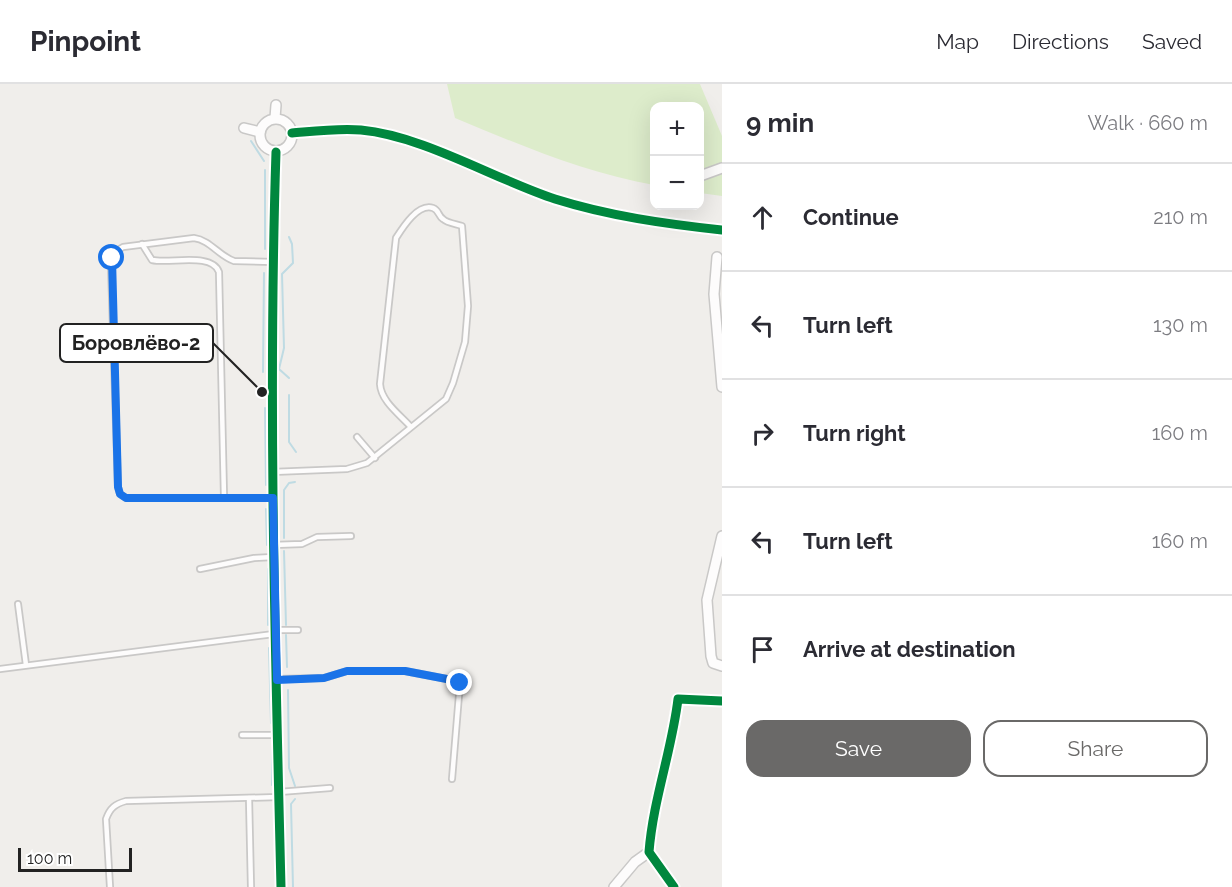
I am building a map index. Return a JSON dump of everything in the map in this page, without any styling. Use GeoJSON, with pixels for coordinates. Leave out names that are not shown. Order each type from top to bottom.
{"type":"FeatureCollection","features":[{"type":"Feature","properties":{"kind":"street"},"geometry":{"type":"LineString","coordinates":[[275,118],[276,105]]}},
{"type":"Feature","properties":{"kind":"street"},"geometry":{"type":"LineString","coordinates":[[275,118],[286,121],[292,133],[290,145],[276,152],[262,144],[260,132],[265,123],[275,118]]}},
{"type":"Feature","properties":{"kind":"street"},"geometry":{"type":"LineString","coordinates":[[244,128],[260,132]]}},
{"type":"Feature","properties":{"kind":"street"},"geometry":{"type":"LineString","coordinates":[[292,133],[359,130],[395,137],[531,191],[577,205],[629,217],[722,230]]}},
{"type":"Feature","properties":{"kind":"street"},"geometry":{"type":"LineString","coordinates":[[276,152],[272,472],[281,887]]}},
{"type":"Feature","properties":{"kind":"street"},"geometry":{"type":"LineString","coordinates":[[704,174],[722,168]]}},
{"type":"Feature","properties":{"kind":"street"},"geometry":{"type":"LineString","coordinates":[[717,257],[714,294],[722,387]]}},
{"type":"Feature","properties":{"kind":"street"},"geometry":{"type":"LineString","coordinates":[[722,536],[707,600],[711,656],[713,663],[722,666]]}},
{"type":"Feature","properties":{"kind":"street"},"geometry":{"type":"LineString","coordinates":[[674,887],[649,852],[655,810],[675,728],[678,699],[722,701]]}},
{"type":"Feature","properties":{"kind":"street"},"geometry":{"type":"LineString","coordinates":[[614,887],[635,862],[649,852]]}},
{"type":"Feature","properties":{"kind":"lane"},"geometry":{"type":"LineString","coordinates":[[272,472],[347,469],[367,463],[446,399],[465,342],[468,306],[462,226],[443,219],[436,209],[431,207],[418,211],[396,238],[380,384],[385,398],[410,426]]}},
{"type":"Feature","properties":{"kind":"lane"},"geometry":{"type":"LineString","coordinates":[[273,262],[229,259],[199,238],[142,244],[119,249],[112,258],[111,266],[118,491],[126,498],[273,498]]}},
{"type":"Feature","properties":{"kind":"lane"},"geometry":{"type":"LineString","coordinates":[[142,244],[152,260],[208,261],[217,267],[219,272],[224,497]]}},
{"type":"Feature","properties":{"kind":"lane"},"geometry":{"type":"LineString","coordinates":[[357,437],[375,458]]}},
{"type":"Feature","properties":{"kind":"lane"},"geometry":{"type":"LineString","coordinates":[[273,545],[302,544],[317,537],[351,536]]}},
{"type":"Feature","properties":{"kind":"lane"},"geometry":{"type":"LineString","coordinates":[[200,569],[254,558],[273,557]]}},
{"type":"Feature","properties":{"kind":"lane"},"geometry":{"type":"LineString","coordinates":[[18,604],[26,665]]}},
{"type":"Feature","properties":{"kind":"lane"},"geometry":{"type":"LineString","coordinates":[[0,669],[298,630]]}},
{"type":"Feature","properties":{"kind":"lane"},"geometry":{"type":"LineString","coordinates":[[277,680],[324,678],[347,671],[405,671],[460,683],[452,779]]}},
{"type":"Feature","properties":{"kind":"lane"},"geometry":{"type":"LineString","coordinates":[[242,735],[278,735]]}},
{"type":"Feature","properties":{"kind":"lane"},"geometry":{"type":"LineString","coordinates":[[110,887],[106,819],[109,810],[117,804],[126,801],[249,798],[330,788]]}},
{"type":"Feature","properties":{"kind":"lane"},"geometry":{"type":"LineString","coordinates":[[249,798],[250,887]]}},
{"type":"Feature","properties":{"kind":"green space"},"geometry":{"type":"Polygon","coordinates":[[[447,84],[700,84],[722,136],[722,196],[704,194],[704,102],[650,102],[650,184],[578,166],[455,118],[447,84]]]}},
{"type":"Feature","properties":{"kind":"waterway"},"geometry":{"type":"LineString","coordinates":[[251,141],[264,161]]}},
{"type":"Feature","properties":{"kind":"waterway"},"geometry":{"type":"LineString","coordinates":[[265,170],[265,249]]}},
{"type":"Feature","properties":{"kind":"waterway"},"geometry":{"type":"LineString","coordinates":[[289,237],[292,244],[293,263],[282,274],[284,348],[279,369],[289,378]]}},
{"type":"Feature","properties":{"kind":"waterway"},"geometry":{"type":"LineString","coordinates":[[263,372],[264,273]]}},
{"type":"Feature","properties":{"kind":"waterway"},"geometry":{"type":"LineString","coordinates":[[289,395],[289,442],[296,452]]}},
{"type":"Feature","properties":{"kind":"waterway"},"geometry":{"type":"LineString","coordinates":[[265,408],[266,485]]}},
{"type":"Feature","properties":{"kind":"waterway"},"geometry":{"type":"LineString","coordinates":[[284,538],[284,490],[289,483],[295,482]]}},
{"type":"Feature","properties":{"kind":"waterway"},"geometry":{"type":"LineString","coordinates":[[266,509],[267,545]]}},
{"type":"Feature","properties":{"kind":"waterway"},"geometry":{"type":"LineString","coordinates":[[284,551],[286,625]]}},
{"type":"Feature","properties":{"kind":"waterway"},"geometry":{"type":"LineString","coordinates":[[268,569],[268,625]]}},
{"type":"Feature","properties":{"kind":"waterway"},"geometry":{"type":"LineString","coordinates":[[286,635],[287,667]]}},
{"type":"Feature","properties":{"kind":"waterway"},"geometry":{"type":"LineString","coordinates":[[269,648],[271,723]]}},
{"type":"Feature","properties":{"kind":"waterway"},"geometry":{"type":"LineString","coordinates":[[288,690],[289,768],[295,786]]}},
{"type":"Feature","properties":{"kind":"waterway"},"geometry":{"type":"LineString","coordinates":[[272,746],[272,785]]}},
{"type":"Feature","properties":{"kind":"waterway"},"geometry":{"type":"LineString","coordinates":[[293,887],[291,804],[295,799]]}},
{"type":"Feature","properties":{"kind":"cycle path"},"geometry":{"type":"LineString","coordinates":[[292,133],[344,129],[385,134],[434,149],[532,191],[575,205],[638,219],[722,230]]}},
{"type":"Feature","properties":{"kind":"cycle path"},"geometry":{"type":"LineString","coordinates":[[276,152],[272,428],[281,887]]}},
{"type":"Feature","properties":{"kind":"cycle path"},"geometry":{"type":"LineString","coordinates":[[674,887],[649,852],[654,813],[672,737],[678,699],[722,701]]}},
{"type":"Feature","properties":{"kind":"place","name":"Боровлёво-2"},"geometry":{"type":"Point","coordinates":[262,392]}},
{"type":"Feature","properties":{"kind":"route"},"geometry":{"type":"LineString","coordinates":[[112,258],[118,491],[120,494],[126,498],[273,498],[277,680],[324,678],[347,671],[405,671],[460,683]]}}]}
